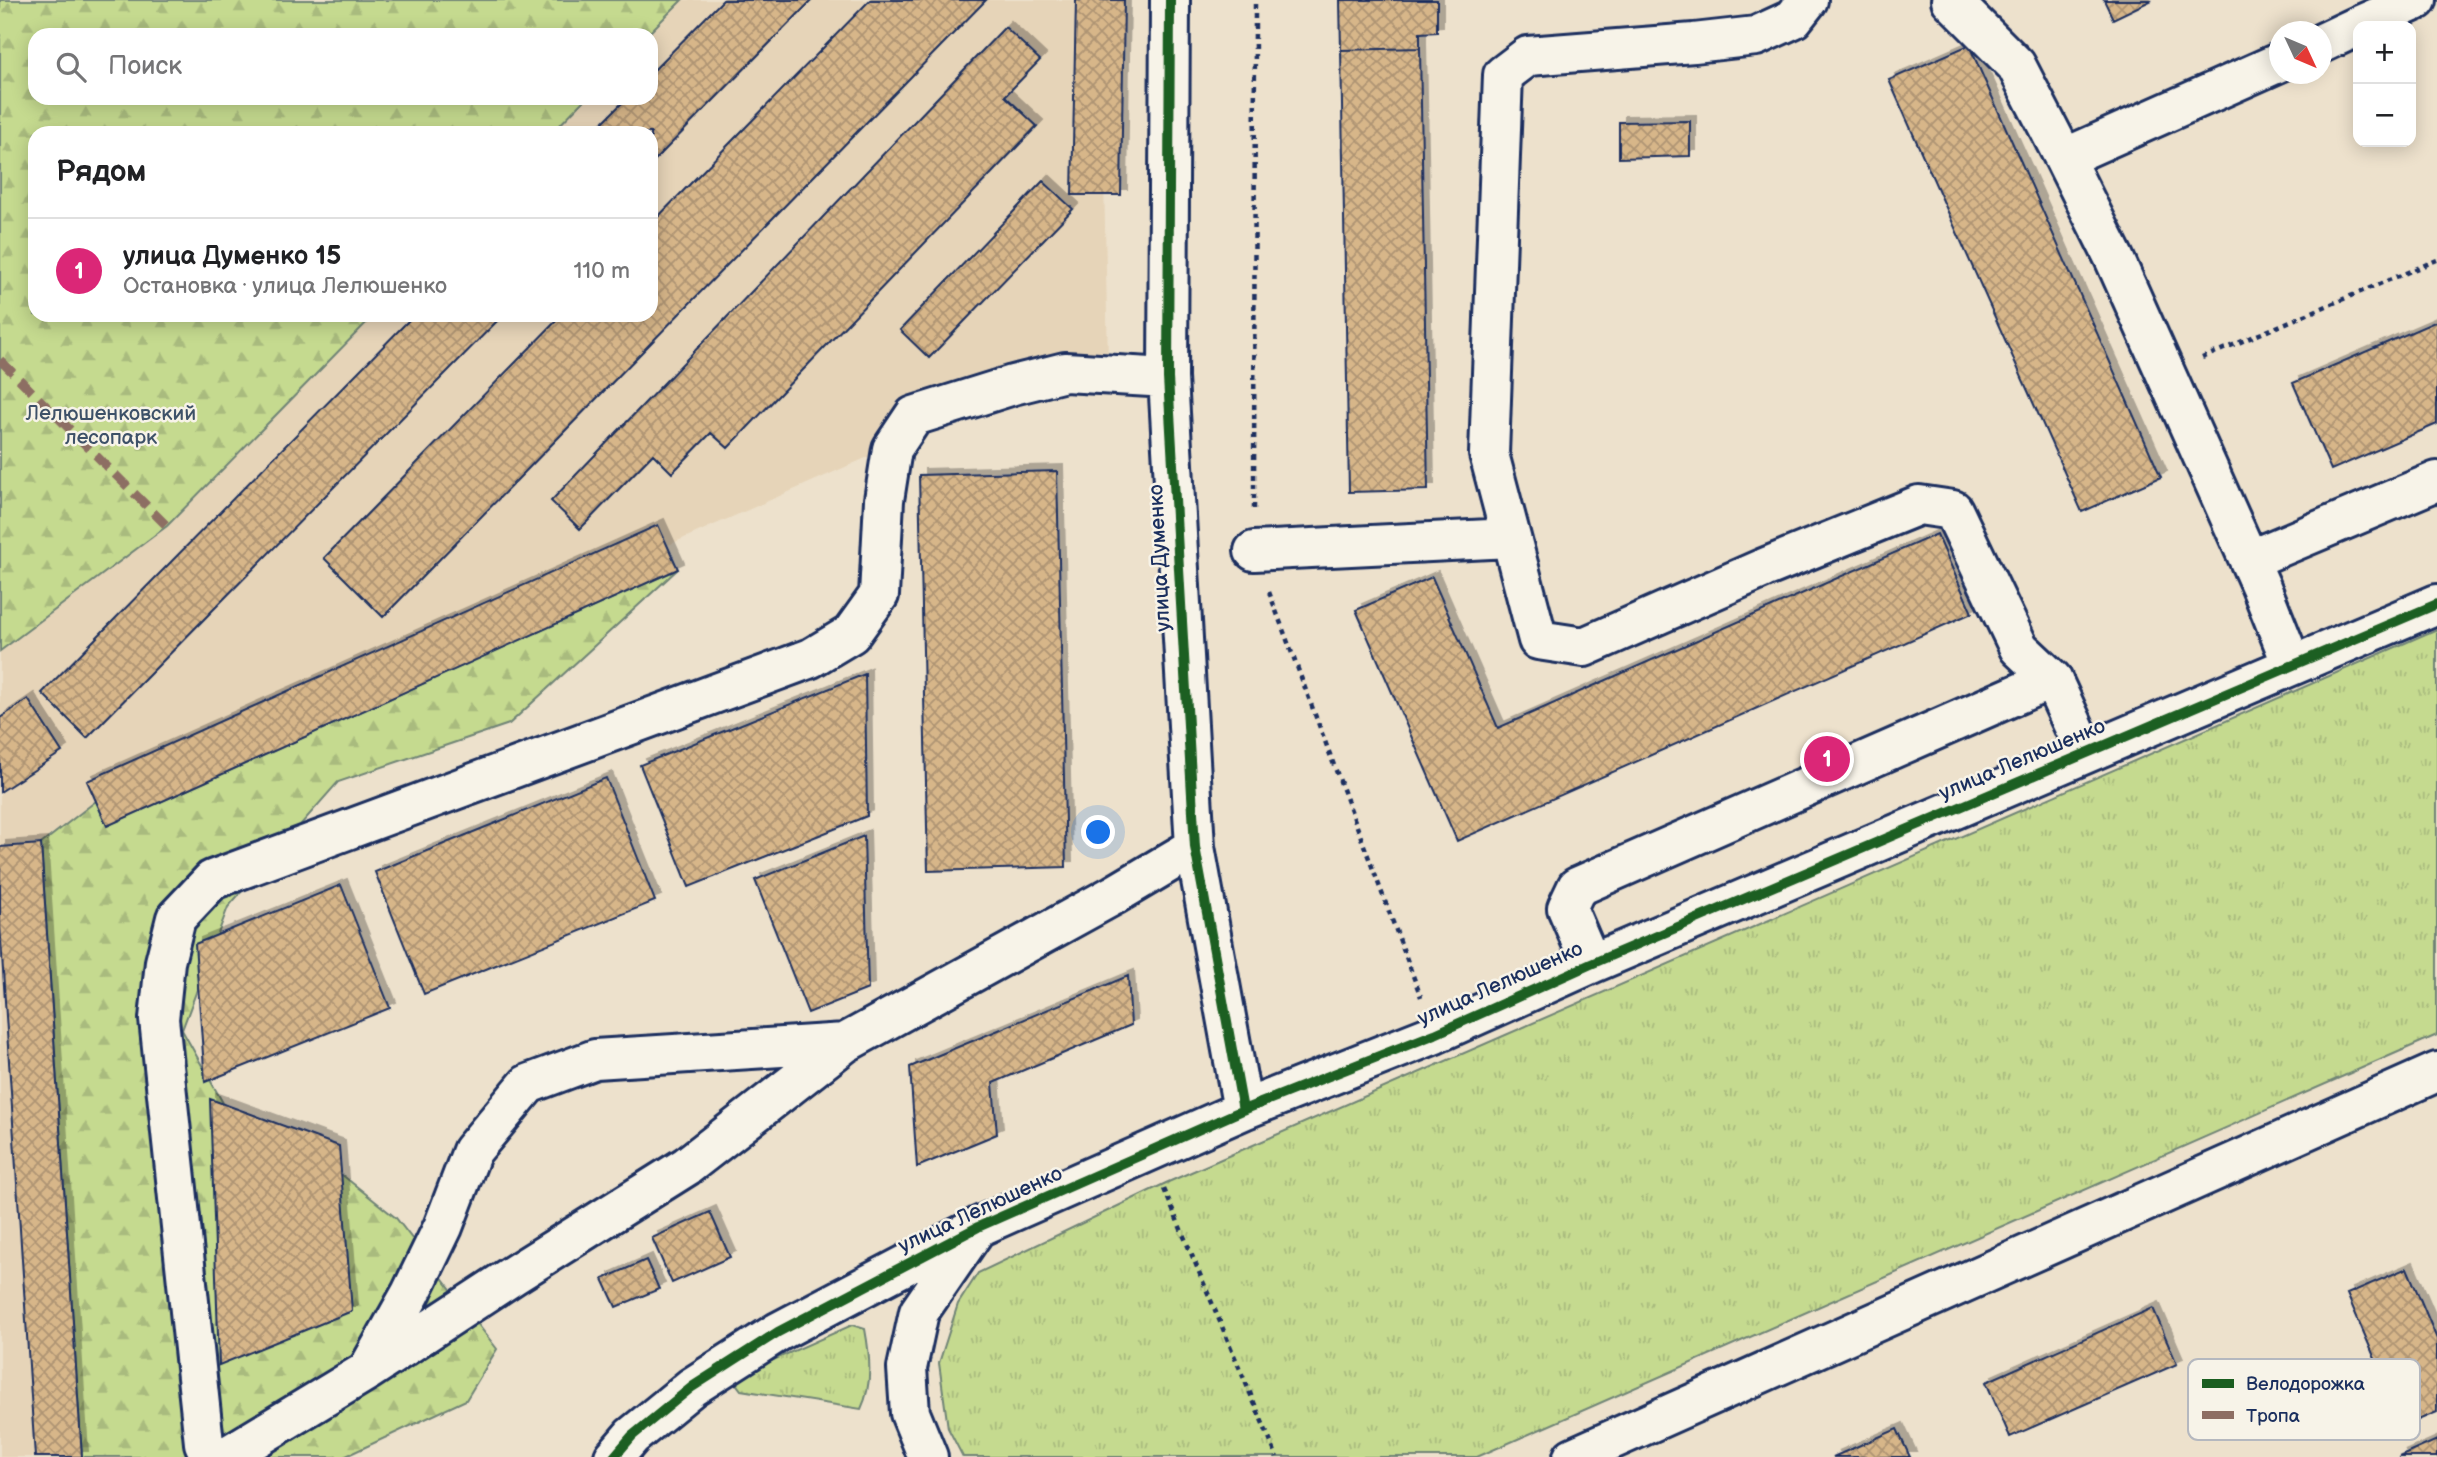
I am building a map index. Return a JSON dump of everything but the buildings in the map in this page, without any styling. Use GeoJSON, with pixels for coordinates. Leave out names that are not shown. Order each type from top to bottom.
{"type":"FeatureCollection","features":[{"type":"Feature","properties":{"kind":"street","name":"улица Думенко"},"geometry":{"type":"LineString","coordinates":[[1170,0],[1168,379],[1195,847],[1243,1110]]}},
{"type":"Feature","properties":{"kind":"street"},"geometry":{"type":"LineString","coordinates":[[1808,0],[1793,19],[1756,36],[1528,56],[1503,75],[1489,454],[1538,640],[1584,647],[1763,568],[1919,505],[1953,510],[2019,648],[2052,679],[2086,753]]}},
{"type":"Feature","properties":{"kind":"street"},"geometry":{"type":"LineString","coordinates":[[1951,0],[2016,65],[2064,158],[2114,258],[2249,560],[2292,665]]}},
{"type":"Feature","properties":{"kind":"street"},"geometry":{"type":"LineString","coordinates":[[2369,21],[2417,0]]}},
{"type":"Feature","properties":{"kind":"street"},"geometry":{"type":"LineString","coordinates":[[2332,38],[2353,28]]}},
{"type":"Feature","properties":{"kind":"street"},"geometry":{"type":"LineString","coordinates":[[2064,158],[2269,67]]}},
{"type":"Feature","properties":{"kind":"street"},"geometry":{"type":"LineString","coordinates":[[210,1457],[204,1443],[159,1019],[165,962],[176,918],[212,880],[811,658],[851,634],[879,595],[884,500],[892,449],[914,415],[1065,372],[1168,379]]}},
{"type":"Feature","properties":{"kind":"street"},"geometry":{"type":"LineString","coordinates":[[2249,560],[2437,481]]}},
{"type":"Feature","properties":{"kind":"street"},"geometry":{"type":"LineString","coordinates":[[1254,551],[1510,538]]}},
{"type":"Feature","properties":{"kind":"street","name":"улица Лелюшенко"},"geometry":{"type":"LineString","coordinates":[[614,1457],[632,1436],[692,1387],[778,1332],[978,1227],[1243,1110],[1435,1034],[1591,964],[2437,604]]}},
{"type":"Feature","properties":{"kind":"street"},"geometry":{"type":"LineString","coordinates":[[1591,964],[1567,908],[1577,887],[2052,679]]}},
{"type":"Feature","properties":{"kind":"street"},"geometry":{"type":"LineString","coordinates":[[225,1457],[687,1166],[845,1042],[1101,902],[1195,847]]}},
{"type":"Feature","properties":{"kind":"street"},"geometry":{"type":"LineString","coordinates":[[367,1370],[411,1293],[443,1227],[472,1151],[528,1084],[595,1059],[845,1042]]}},
{"type":"Feature","properties":{"kind":"street"},"geometry":{"type":"LineString","coordinates":[[1573,1457],[2437,1072]]}},
{"type":"Feature","properties":{"kind":"street"},"geometry":{"type":"LineString","coordinates":[[928,1457],[910,1413],[907,1368],[919,1312],[978,1227]]}},
{"type":"Feature","properties":{"kind":"path"},"geometry":{"type":"LineString","coordinates":[[2165,373],[2437,260]]}},
{"type":"Feature","properties":{"kind":"path"},"geometry":{"type":"LineString","coordinates":[[1149,1153],[1277,1457]]}},
{"type":"Feature","properties":{"kind":"shaded area"},"geometry":{"type":"Polygon","coordinates":[[[682,0],[1100,0],[1108,361],[1020,390],[106,793],[41,844],[87,1457],[0,1457],[0,651],[167,526],[367,322],[658,322],[658,126],[559,126],[579,105],[658,105],[658,28],[654,28],[682,0]]]}},
{"type":"Feature","properties":{"kind":"green space","name":"Лелюшенковский лесопарк"},"geometry":{"type":"Polygon","coordinates":[[[0,0],[682,0],[654,28],[28,28],[28,105],[579,105],[559,126],[28,126],[28,322],[367,322],[167,526],[0,651],[0,0]]]}},
{"type":"Feature","properties":{"kind":"green space"},"geometry":{"type":"Polygon","coordinates":[[[678,569],[509,724],[338,782],[228,907],[182,1030],[223,1103],[331,1166],[396,1218],[497,1349],[466,1400],[344,1457],[82,1457],[41,844],[96,801],[107,826],[678,569]]]}},
{"type":"Feature","properties":{"kind":"green space"},"geometry":{"type":"Polygon","coordinates":[[[2437,629],[2437,1035],[1477,1457],[963,1457],[948,1428],[939,1363],[958,1304],[978,1273],[1166,1183],[2437,629]]]}},
{"type":"Feature","properties":{"kind":"green space"},"geometry":{"type":"Polygon","coordinates":[[[852,1325],[865,1329],[868,1349],[869,1380],[861,1409],[741,1390],[735,1382],[744,1373],[852,1325]]]}},
{"type":"Feature","properties":{"kind":"marked path"},"geometry":{"type":"LineString","coordinates":[[0,360],[167,526]]}},
{"type":"Feature","properties":{"kind":"cycle path"},"geometry":{"type":"LineString","coordinates":[[1170,0],[1168,378],[1195,847],[1243,1110]]}},
{"type":"Feature","properties":{"kind":"cycle path"},"geometry":{"type":"LineString","coordinates":[[614,1457],[632,1436],[692,1387],[778,1332],[978,1227],[1243,1110],[1435,1034],[1591,964],[2437,604]]}},
{"type":"Feature","properties":{"kind":"place","name":"улица Думенко 15"},"geometry":{"type":"Point","coordinates":[1827,759]}}]}
